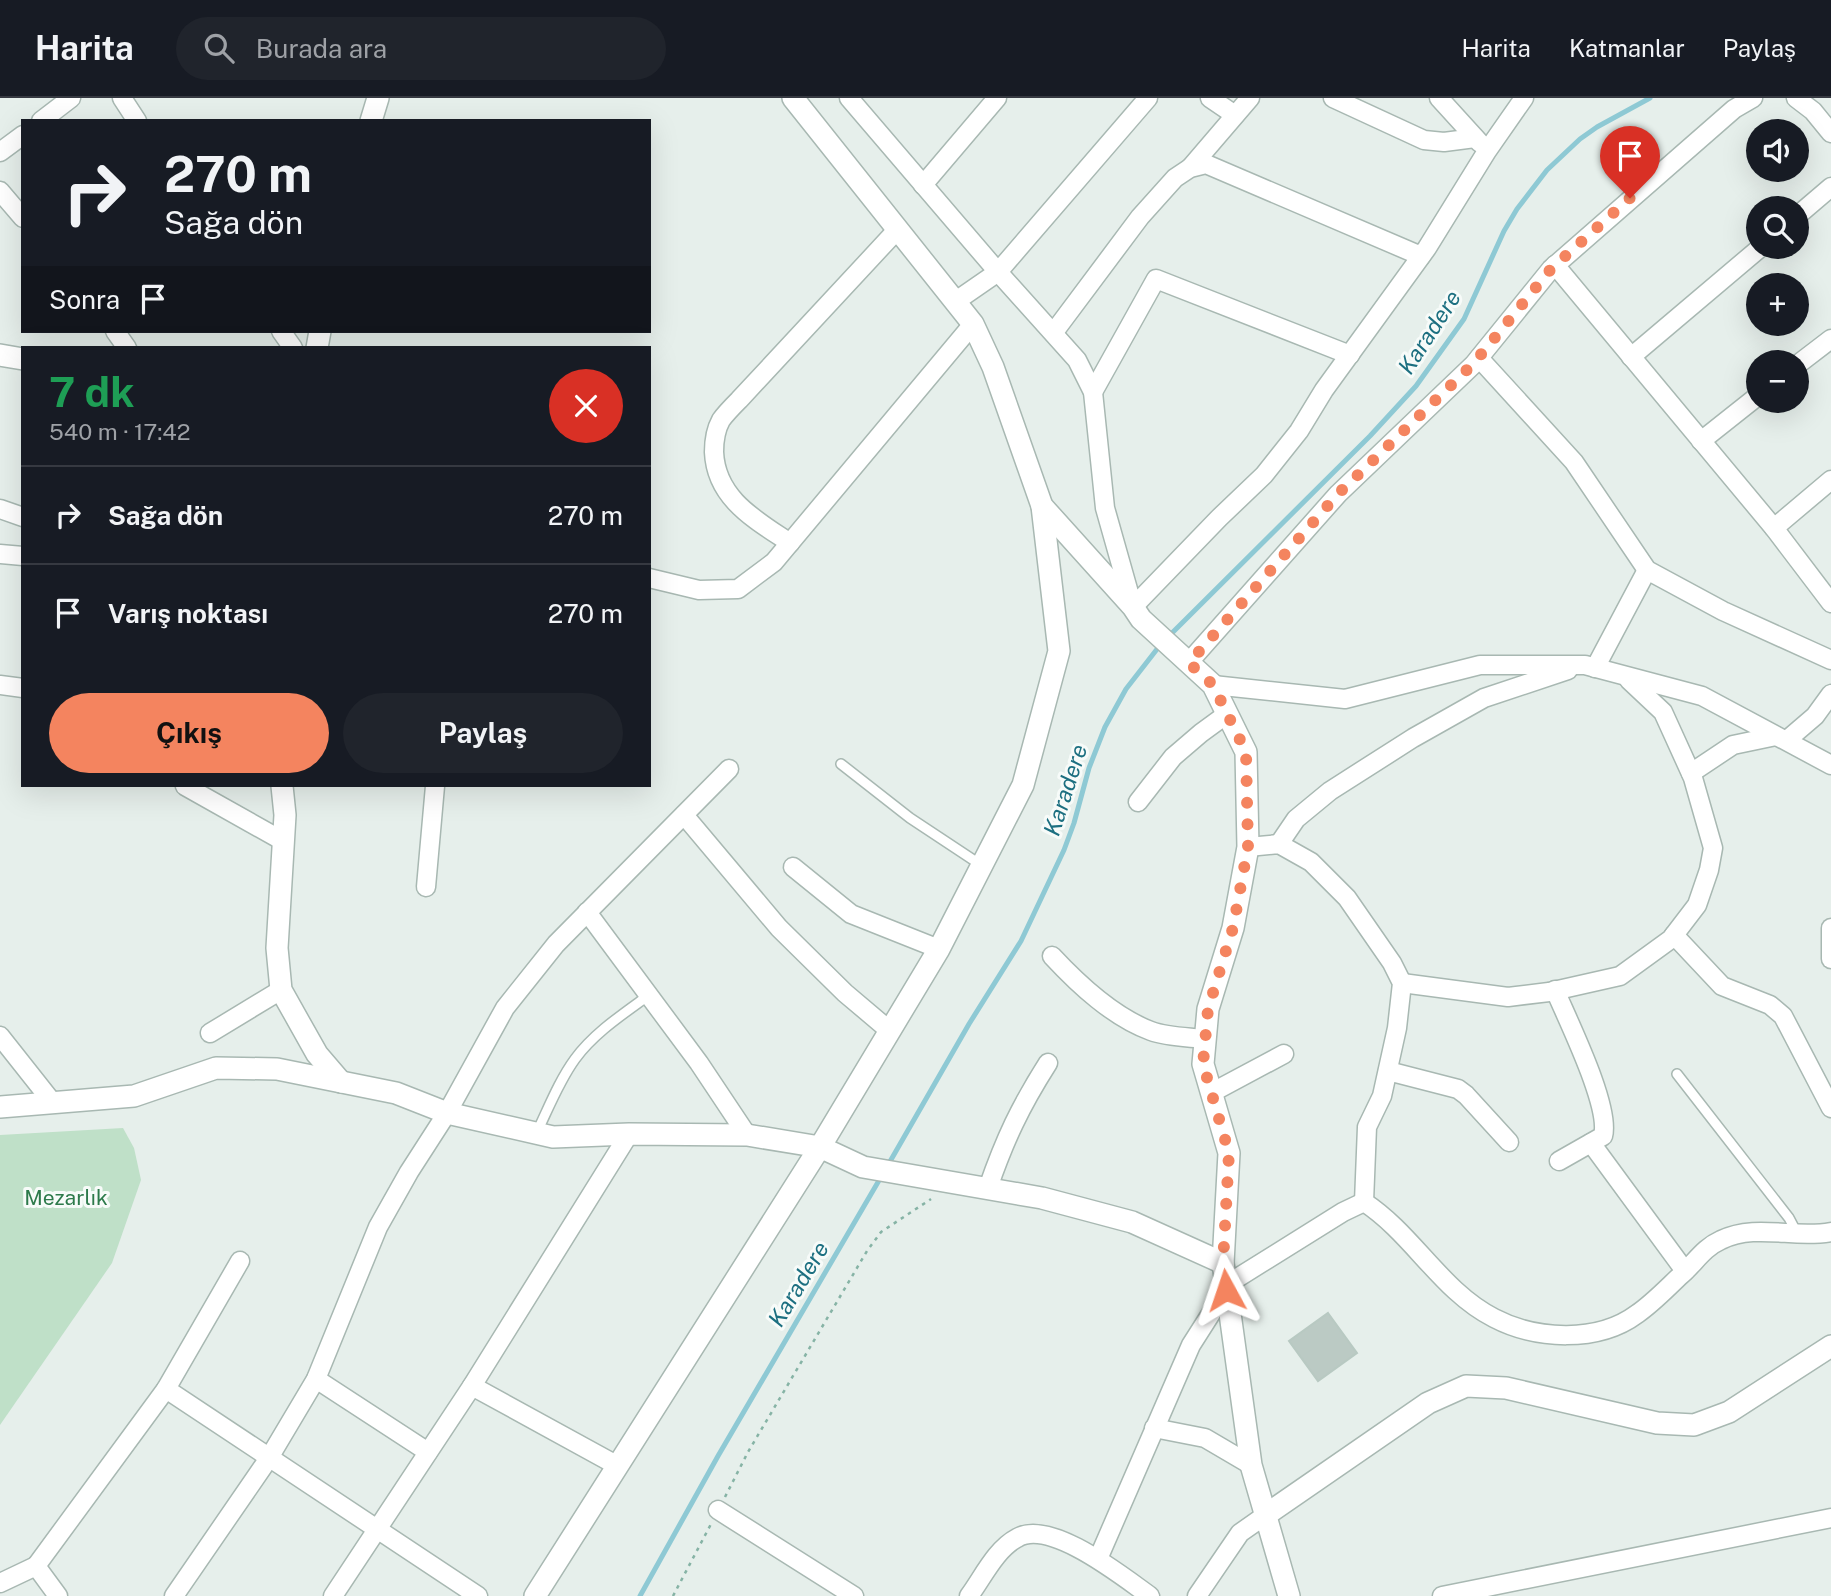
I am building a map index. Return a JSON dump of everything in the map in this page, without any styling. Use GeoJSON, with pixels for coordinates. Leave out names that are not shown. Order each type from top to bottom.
{"type":"FeatureCollection","features":[{"type":"Feature","properties":{"kind":"street"},"geometry":{"type":"LineString","coordinates":[[44,119],[71,98]]}},
{"type":"Feature","properties":{"kind":"street"},"geometry":{"type":"LineString","coordinates":[[122,98],[136,119]]}},
{"type":"Feature","properties":{"kind":"street"},"geometry":{"type":"LineString","coordinates":[[372,119],[378,98]]}},
{"type":"Feature","properties":{"kind":"street"},"geometry":{"type":"LineString","coordinates":[[535,1596],[820,1147],[939,949],[1023,785],[1059,651],[1042,506],[993,367],[973,324],[793,98]]}},
{"type":"Feature","properties":{"kind":"street"},"geometry":{"type":"LineString","coordinates":[[849,98],[1077,360],[1093,392],[1105,508],[1137,613]]}},
{"type":"Feature","properties":{"kind":"street"},"geometry":{"type":"LineString","coordinates":[[923,185],[997,98]]}},
{"type":"Feature","properties":{"kind":"street"},"geometry":{"type":"LineString","coordinates":[[956,301],[998,272],[1148,98]]}},
{"type":"Feature","properties":{"kind":"street"},"geometry":{"type":"LineString","coordinates":[[1210,98],[1235,115]]}},
{"type":"Feature","properties":{"kind":"street"},"geometry":{"type":"LineString","coordinates":[[1190,168],[1250,98]]}},
{"type":"Feature","properties":{"kind":"street"},"geometry":{"type":"LineString","coordinates":[[1333,98],[1424,140],[1481,145]]}},
{"type":"Feature","properties":{"kind":"street"},"geometry":{"type":"LineString","coordinates":[[1439,98],[1481,145]]}},
{"type":"Feature","properties":{"kind":"street"},"geometry":{"type":"LineString","coordinates":[[1137,613],[1219,518],[1264,475],[1299,431],[1324,390],[1421,256],[1481,145],[1524,98]]}},
{"type":"Feature","properties":{"kind":"street"},"geometry":{"type":"LineString","coordinates":[[1185,658],[1338,494],[1479,358],[1555,265],[1734,109],[1753,98]]}},
{"type":"Feature","properties":{"kind":"street"},"geometry":{"type":"LineString","coordinates":[[1796,98],[1813,111],[1831,133]]}},
{"type":"Feature","properties":{"kind":"street"},"geometry":{"type":"LineString","coordinates":[[0,152],[21,136]]}},
{"type":"Feature","properties":{"kind":"street"},"geometry":{"type":"LineString","coordinates":[[1054,332],[1140,217],[1175,177],[1190,168],[1206,164],[1421,256]]}},
{"type":"Feature","properties":{"kind":"street"},"geometry":{"type":"LineString","coordinates":[[1809,206],[1831,187]]}},
{"type":"Feature","properties":{"kind":"street"},"geometry":{"type":"LineString","coordinates":[[0,191],[21,216]]}},
{"type":"Feature","properties":{"kind":"street"},"geometry":{"type":"LineString","coordinates":[[790,543],[745,513],[728,494],[715,460],[715,437],[721,421],[739,400],[897,230]]}},
{"type":"Feature","properties":{"kind":"street"},"geometry":{"type":"LineString","coordinates":[[1631,356],[1747,259]]}},
{"type":"Feature","properties":{"kind":"street"},"geometry":{"type":"LineString","coordinates":[[1555,265],[1774,528],[1831,603]]}},
{"type":"Feature","properties":{"kind":"street"},"geometry":{"type":"LineString","coordinates":[[1093,392],[1156,279],[1350,355]]}},
{"type":"Feature","properties":{"kind":"street"},"geometry":{"type":"LineString","coordinates":[[651,578],[699,590],[738,589],[774,562],[973,324]]}},
{"type":"Feature","properties":{"kind":"street"},"geometry":{"type":"LineString","coordinates":[[1809,356],[1831,339]]}},
{"type":"Feature","properties":{"kind":"street"},"geometry":{"type":"LineString","coordinates":[[0,355],[21,359]]}},
{"type":"Feature","properties":{"kind":"street"},"geometry":{"type":"LineString","coordinates":[[1479,358],[1574,462],[1647,570],[1723,611],[1831,660]]}},
{"type":"Feature","properties":{"kind":"street"},"geometry":{"type":"LineString","coordinates":[[1701,441],[1746,406]]}},
{"type":"Feature","properties":{"kind":"street"},"geometry":{"type":"LineString","coordinates":[[1774,528],[1831,480]]}},
{"type":"Feature","properties":{"kind":"street"},"geometry":{"type":"LineString","coordinates":[[1042,506],[1137,613],[1213,685],[1246,752],[1248,847],[1233,928],[1208,1009],[1203,1064],[1229,1153],[1223,1263],[1251,1465],[1289,1596]]}},
{"type":"Feature","properties":{"kind":"street"},"geometry":{"type":"LineString","coordinates":[[0,509],[21,516]]}},
{"type":"Feature","properties":{"kind":"street"},"geometry":{"type":"LineString","coordinates":[[0,554],[21,556]]}},
{"type":"Feature","properties":{"kind":"street"},"geometry":{"type":"LineString","coordinates":[[1279,844],[1296,819],[1330,791],[1413,738],[1484,698],[1590,666],[1647,570]]}},
{"type":"Feature","properties":{"kind":"street"},"geometry":{"type":"LineString","coordinates":[[1213,685],[1345,699],[1480,664],[1590,666],[1702,696],[1831,765]]}},
{"type":"Feature","properties":{"kind":"street"},"geometry":{"type":"LineString","coordinates":[[1402,984],[1507,997],[1620,976],[1674,935],[1697,905],[1713,848],[1691,774],[1664,712],[1626,677]]}},
{"type":"Feature","properties":{"kind":"street"},"geometry":{"type":"LineString","coordinates":[[0,685],[21,688]]}},
{"type":"Feature","properties":{"kind":"street"},"geometry":{"type":"LineString","coordinates":[[1691,774],[1733,745],[1781,738],[1815,716],[1831,694]]}},
{"type":"Feature","properties":{"kind":"street"},"geometry":{"type":"LineString","coordinates":[[1138,802],[1173,757],[1227,714]]}},
{"type":"Feature","properties":{"kind":"street"},"geometry":{"type":"LineString","coordinates":[[174,1596],[269,1458],[316,1379],[378,1227],[447,1113],[505,1008],[556,944],[729,769]]}},
{"type":"Feature","properties":{"kind":"street"},"geometry":{"type":"LineString","coordinates":[[186,787],[284,841]]}},
{"type":"Feature","properties":{"kind":"street"},"geometry":{"type":"LineString","coordinates":[[282,787],[285,815],[277,948],[281,990],[317,1054],[341,1082]]}},
{"type":"Feature","properties":{"kind":"street"},"geometry":{"type":"LineString","coordinates":[[426,887],[435,787]]}},
{"type":"Feature","properties":{"kind":"street"},"geometry":{"type":"LineString","coordinates":[[684,815],[779,928],[845,993],[890,1031]]}},
{"type":"Feature","properties":{"kind":"street"},"geometry":{"type":"LineString","coordinates":[[1248,847],[1279,844],[1311,862],[1347,898],[1392,963],[1402,984],[1388,1072],[1382,1096],[1367,1127],[1364,1202]]}},
{"type":"Feature","properties":{"kind":"street"},"geometry":{"type":"LineString","coordinates":[[793,867],[850,914],[939,949]]}},
{"type":"Feature","properties":{"kind":"street"},"geometry":{"type":"LineString","coordinates":[[587,912],[699,1063],[747,1135]]}},
{"type":"Feature","properties":{"kind":"street"},"geometry":{"type":"LineString","coordinates":[[1831,928],[1831,959]]}},
{"type":"Feature","properties":{"kind":"street"},"geometry":{"type":"LineString","coordinates":[[1674,935],[1722,986],[1770,1005],[1783,1016],[1831,1108]]}},
{"type":"Feature","properties":{"kind":"street"},"geometry":{"type":"LineString","coordinates":[[1052,956],[1075,980],[1119,1014],[1152,1031],[1205,1040]]}},
{"type":"Feature","properties":{"kind":"street"},"geometry":{"type":"LineString","coordinates":[[210,1033],[281,990]]}},
{"type":"Feature","properties":{"kind":"street"},"geometry":{"type":"LineString","coordinates":[[1555,990],[1599,1099],[1605,1129],[1603,1136],[1559,1161]]}},
{"type":"Feature","properties":{"kind":"street"},"geometry":{"type":"LineString","coordinates":[[0,1036],[53,1103]]}},
{"type":"Feature","properties":{"kind":"street"},"geometry":{"type":"LineString","coordinates":[[1211,1093],[1284,1054]]}},
{"type":"Feature","properties":{"kind":"street"},"geometry":{"type":"LineString","coordinates":[[988,1188],[1020,1107],[1048,1063]]}},
{"type":"Feature","properties":{"kind":"street"},"geometry":{"type":"LineString","coordinates":[[0,1107],[134,1097],[216,1068],[277,1069],[396,1093],[447,1113],[552,1137],[629,1134],[747,1135],[820,1147],[863,1167],[1042,1198],[1132,1222],[1223,1263]]}},
{"type":"Feature","properties":{"kind":"street"},"geometry":{"type":"LineString","coordinates":[[1388,1072],[1458,1089],[1509,1142]]}},
{"type":"Feature","properties":{"kind":"street"},"geometry":{"type":"LineString","coordinates":[[334,1596],[472,1386],[629,1134]]}},
{"type":"Feature","properties":{"kind":"street"},"geometry":{"type":"LineString","coordinates":[[1591,1143],[1685,1271]]}},
{"type":"Feature","properties":{"kind":"street"},"geometry":{"type":"LineString","coordinates":[[1364,1202],[1401,1231],[1449,1287],[1494,1318],[1539,1333],[1554,1335],[1586,1334],[1636,1315],[1703,1251],[1730,1236],[1757,1231],[1798,1235],[1831,1232]]}},
{"type":"Feature","properties":{"kind":"street"},"geometry":{"type":"LineString","coordinates":[[1098,1559],[1191,1345],[1226,1287],[1343,1212],[1364,1202]]}},
{"type":"Feature","properties":{"kind":"street"},"geometry":{"type":"LineString","coordinates":[[0,1583],[36,1566],[166,1389],[240,1261]]}},
{"type":"Feature","properties":{"kind":"street"},"geometry":{"type":"LineString","coordinates":[[1197,1596],[1240,1533],[1428,1402],[1466,1386],[1506,1388],[1657,1423],[1694,1425],[1729,1412],[1831,1346]]}},
{"type":"Feature","properties":{"kind":"street"},"geometry":{"type":"LineString","coordinates":[[316,1379],[428,1452]]}},
{"type":"Feature","properties":{"kind":"street"},"geometry":{"type":"LineString","coordinates":[[472,1386],[618,1466]]}},
{"type":"Feature","properties":{"kind":"street"},"geometry":{"type":"LineString","coordinates":[[166,1389],[478,1596]]}},
{"type":"Feature","properties":{"kind":"street"},"geometry":{"type":"LineString","coordinates":[[1154,1428],[1205,1438],[1251,1465]]}},
{"type":"Feature","properties":{"kind":"street"},"geometry":{"type":"LineString","coordinates":[[718,1510],[854,1596]]}},
{"type":"Feature","properties":{"kind":"street"},"geometry":{"type":"LineString","coordinates":[[1442,1596],[1831,1518]]}},
{"type":"Feature","properties":{"kind":"street"},"geometry":{"type":"LineString","coordinates":[[969,1596],[1004,1547],[1018,1536],[1033,1532],[1054,1538],[1098,1559],[1150,1596]]}},
{"type":"Feature","properties":{"kind":"street"},"geometry":{"type":"LineString","coordinates":[[36,1566],[58,1596]]}},
{"type":"Feature","properties":{"kind":"lane"},"geometry":{"type":"LineString","coordinates":[[841,764],[910,818],[982,865]]}},
{"type":"Feature","properties":{"kind":"lane"},"geometry":{"type":"LineString","coordinates":[[536,1133],[575,1059],[591,1041],[649,995]]}},
{"type":"Feature","properties":{"kind":"lane"},"geometry":{"type":"LineString","coordinates":[[1677,1074],[1789,1218],[1798,1235]]}},
{"type":"Feature","properties":{"kind":"path"},"geometry":{"type":"LineString","coordinates":[[673,1596],[748,1452],[867,1251],[881,1232],[934,1196],[943,1180]]}},
{"type":"Feature","properties":{"kind":"green space","name":"Mezarlık"},"geometry":{"type":"Polygon","coordinates":[[[123,1128],[134,1148],[141,1180],[112,1263],[0,1425],[0,1135],[123,1128]]]}},
{"type":"Feature","properties":{"kind":"building"},"geometry":{"type":"Polygon","coordinates":[[[1328,1313],[1357,1353],[1318,1381],[1289,1341],[1328,1313]]]}},
{"type":"Feature","properties":{"kind":"waterway","name":"Karadere"},"geometry":{"type":"LineString","coordinates":[[1168,637],[1370,436],[1416,386],[1464,319],[1504,231],[1547,170],[1597,127],[1650,98]]}},
{"type":"Feature","properties":{"kind":"waterway","name":"Karadere"},"geometry":{"type":"LineString","coordinates":[[888,1165],[969,1024],[1021,941],[1064,850],[1089,768],[1105,727],[1126,689],[1161,644]]}},
{"type":"Feature","properties":{"kind":"waterway","name":"Karadere"},"geometry":{"type":"LineString","coordinates":[[640,1596],[718,1456],[881,1177]]}},
{"type":"Feature","properties":{"kind":"route"},"geometry":{"type":"LineString","coordinates":[[1226,1290],[1223,1263],[1229,1153],[1203,1064],[1208,1009],[1233,928],[1248,847],[1246,752],[1213,685],[1189,663],[1338,494],[1474,363],[1551,269],[1630,198]]}}]}
